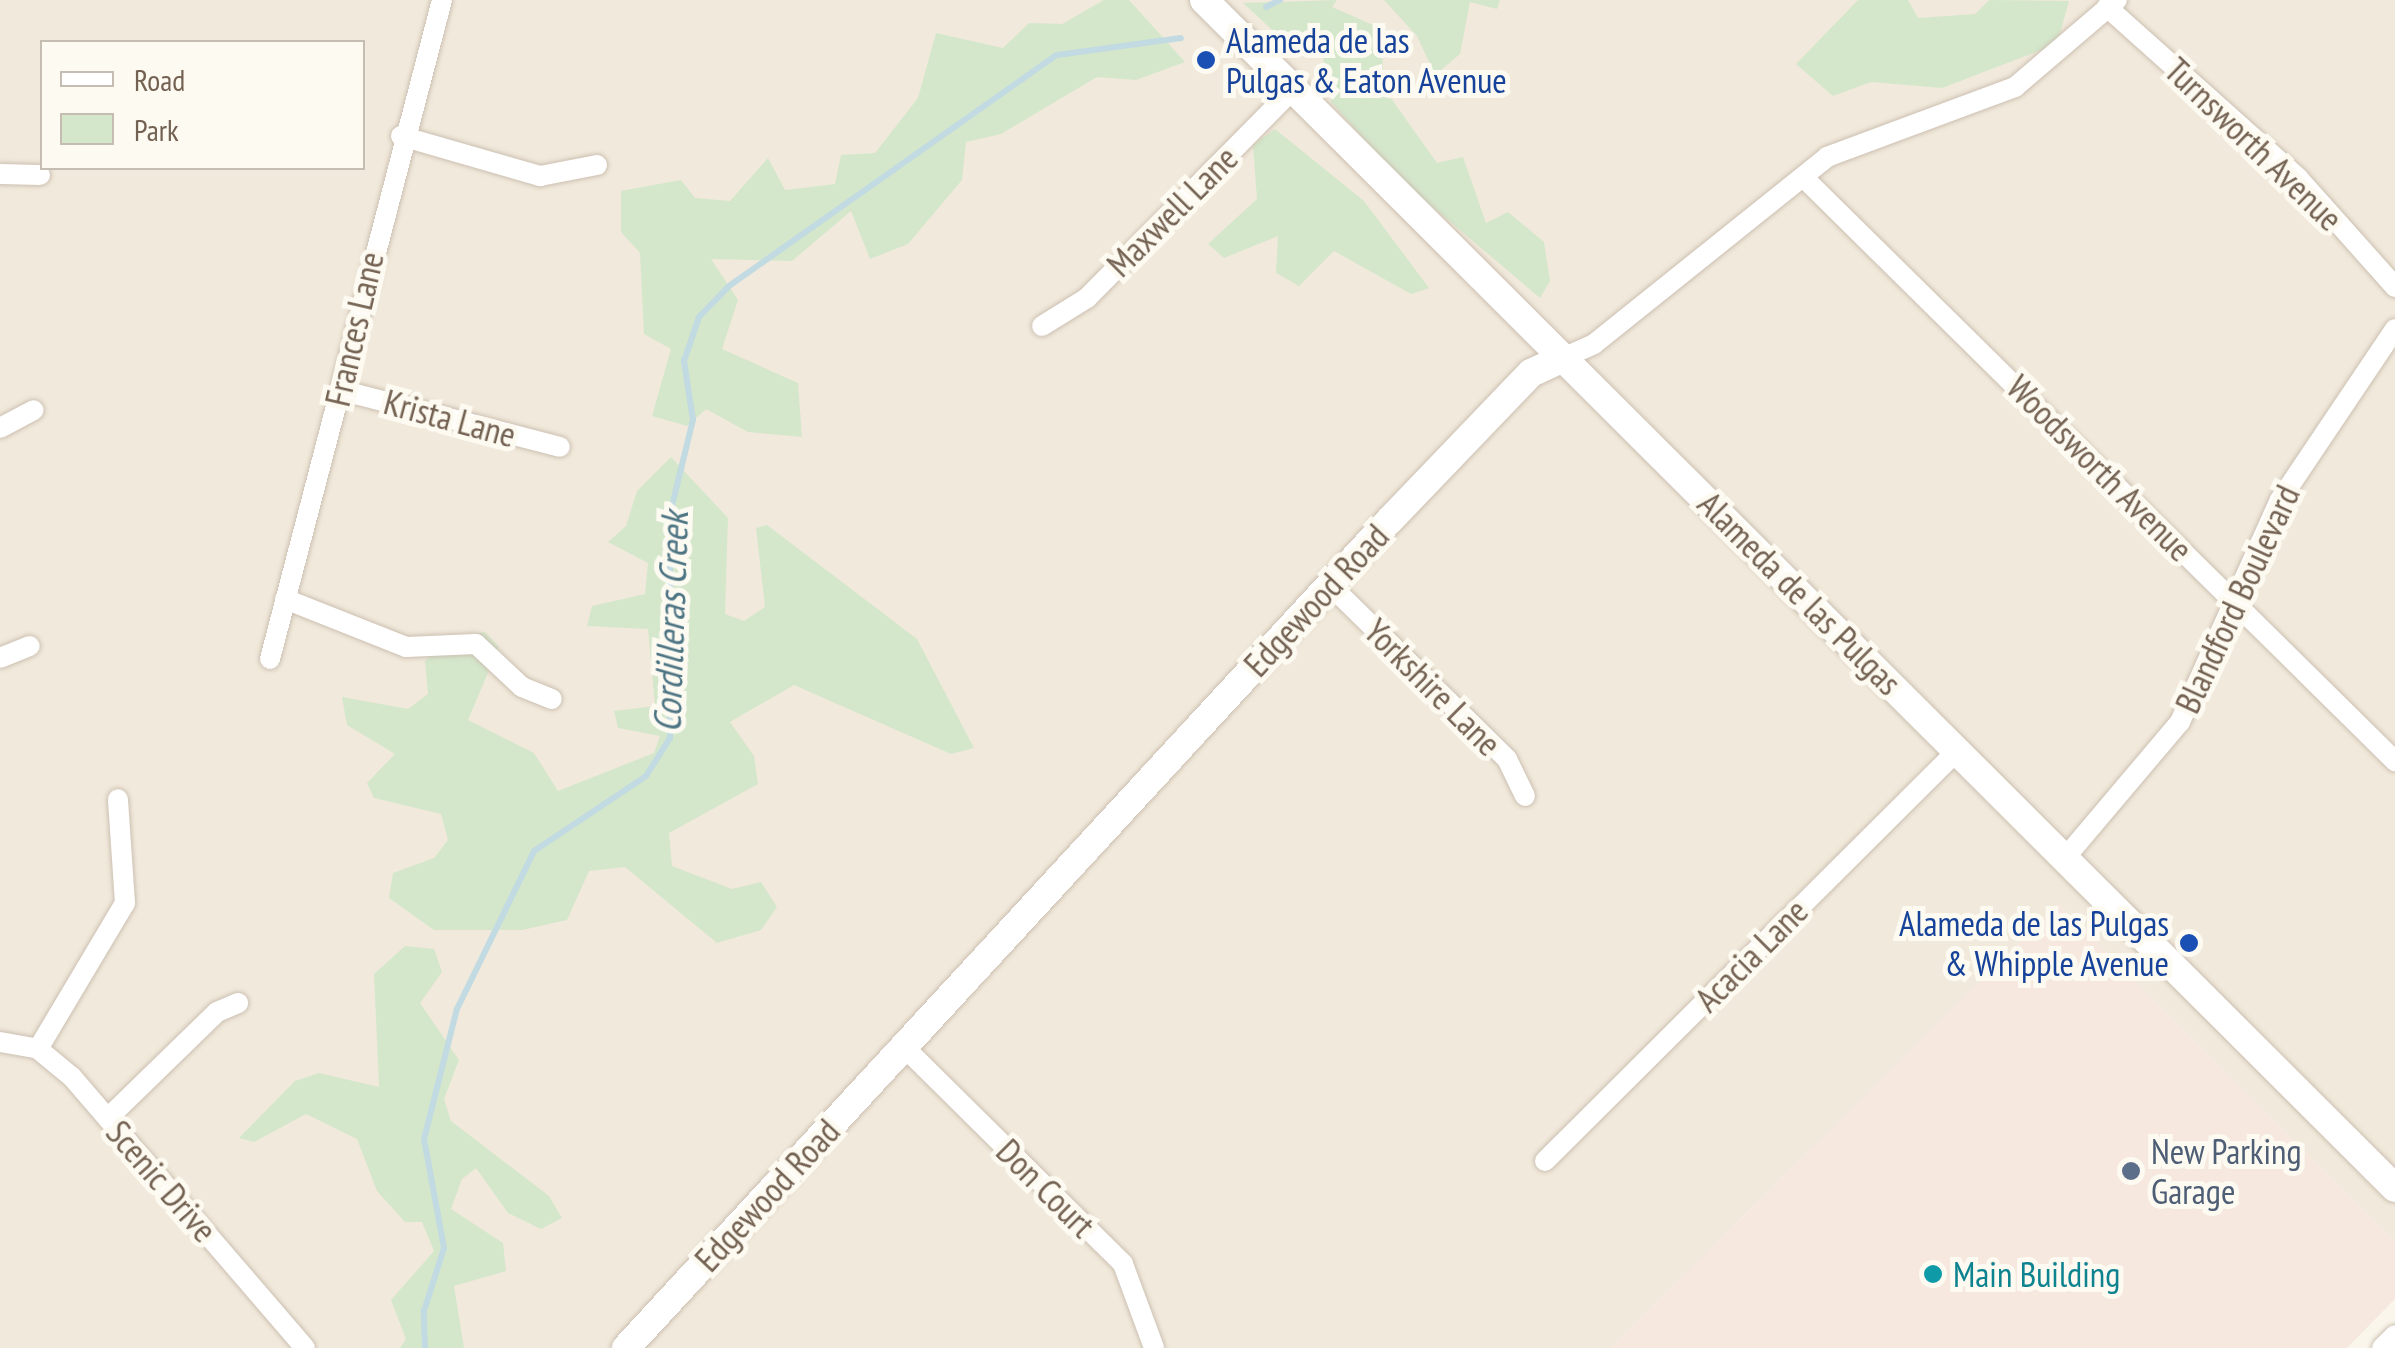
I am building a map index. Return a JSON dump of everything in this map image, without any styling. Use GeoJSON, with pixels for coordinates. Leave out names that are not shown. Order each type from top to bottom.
{"type":"FeatureCollection","features":[{"type":"Feature","properties":{"kind":"main road","name":"Alameda de las Pulgas"},"geometry":{"type":"LineString","coordinates":[[1204,0],[1296,87],[2395,1188]]}},
{"type":"Feature","properties":{"kind":"main road","name":"Edgewood Road"},"geometry":{"type":"LineString","coordinates":[[626,1348],[1330,585],[1532,373],[1563,358]]}},
{"type":"Feature","properties":{"kind":"street","name":"Frances Lane"},"geometry":{"type":"LineString","coordinates":[[270,659],[340,390],[400,136],[442,0]]}},
{"type":"Feature","properties":{"kind":"street","name":"Edgewood Road"},"geometry":{"type":"LineString","coordinates":[[1563,358],[1594,344],[1854,140],[2015,87],[2112,4]]}},
{"type":"Feature","properties":{"kind":"street","name":"Turnsworth Avenue"},"geometry":{"type":"LineString","coordinates":[[2112,4],[2298,178],[2395,287]]}},
{"type":"Feature","properties":{"kind":"street","name":"Maxwell Lane"},"geometry":{"type":"LineString","coordinates":[[1042,326],[1087,298],[1296,87]]}},
{"type":"Feature","properties":{"kind":"street"},"geometry":{"type":"LineString","coordinates":[[400,136],[540,176],[598,165]]}},
{"type":"Feature","properties":{"kind":"street"},"geometry":{"type":"LineString","coordinates":[[0,174],[40,175]]}},
{"type":"Feature","properties":{"kind":"street","name":"Woodsworth Avenue"},"geometry":{"type":"LineString","coordinates":[[1803,177],[2395,761]]}},
{"type":"Feature","properties":{"kind":"street","name":"Blandford Boulevard"},"geometry":{"type":"LineString","coordinates":[[2065,858],[2162,750],[2307,454],[2395,329]]}},
{"type":"Feature","properties":{"kind":"street","name":"Krista Lane"},"geometry":{"type":"LineString","coordinates":[[340,390],[560,447]]}},
{"type":"Feature","properties":{"kind":"street"},"geometry":{"type":"LineString","coordinates":[[0,428],[34,410]]}},
{"type":"Feature","properties":{"kind":"street","name":"Yorkshire Lane"},"geometry":{"type":"LineString","coordinates":[[1330,585],[1507,759],[1526,796]]}},
{"type":"Feature","properties":{"kind":"street"},"geometry":{"type":"LineString","coordinates":[[286,599],[406,647],[476,644],[522,687],[552,699]]}},
{"type":"Feature","properties":{"kind":"street"},"geometry":{"type":"LineString","coordinates":[[0,658],[30,646]]}},
{"type":"Feature","properties":{"kind":"street","name":"Acacia Lane"},"geometry":{"type":"LineString","coordinates":[[1545,1161],[1958,750]]}},
{"type":"Feature","properties":{"kind":"street"},"geometry":{"type":"LineString","coordinates":[[0,1042],[38,1049],[125,902],[118,798]]}},
{"type":"Feature","properties":{"kind":"street"},"geometry":{"type":"LineString","coordinates":[[108,1118],[217,1012],[238,1003]]}},
{"type":"Feature","properties":{"kind":"street","name":"Don Court"},"geometry":{"type":"LineString","coordinates":[[904,1047],[1123,1264],[1154,1348]]}},
{"type":"Feature","properties":{"kind":"street","name":"Scenic Drive"},"geometry":{"type":"LineString","coordinates":[[38,1049],[108,1118],[305,1348]]}},
{"type":"Feature","properties":{"kind":"street"},"geometry":{"type":"LineString","coordinates":[[2382,1348],[2395,1334]]}},
{"type":"Feature","properties":{"kind":"shaded area"},"geometry":{"type":"Polygon","coordinates":[[[0,0],[2395,0],[2395,1242],[2058,904],[1611,1348],[0,1348],[0,0]]]}},
{"type":"Feature","properties":{"kind":"shaded area"},"geometry":{"type":"Polygon","coordinates":[[[2058,904],[2395,1242],[2395,1299],[2347,1348],[1611,1348],[2058,904]]]}},
{"type":"Feature","properties":{"kind":"green space"},"geometry":{"type":"Polygon","coordinates":[[[1104,0],[1129,0],[1185,62],[1136,80],[1097,77],[1001,134],[966,142],[962,180],[908,244],[870,259],[851,211],[792,261],[711,259],[738,300],[722,349],[798,383],[802,437],[748,432],[706,409],[687,426],[652,416],[671,349],[644,334],[640,253],[621,232],[621,191],[681,180],[695,198],[730,201],[768,158],[785,190],[835,184],[841,155],[875,153],[918,98],[936,33],[1003,48],[1029,23],[1062,24],[1104,0]]]}},
{"type":"Feature","properties":{"kind":"green space"},"geometry":{"type":"Polygon","coordinates":[[[1337,0],[1332,7],[1382,29],[1383,87],[1437,163],[1463,157],[1486,223],[1508,212],[1544,242],[1550,281],[1540,298],[1401,180],[1331,102],[1319,34],[1282,39],[1243,3],[1337,0]]]}},
{"type":"Feature","properties":{"kind":"green space"},"geometry":{"type":"Polygon","coordinates":[[[1384,0],[1500,0],[1497,9],[1470,2],[1460,54],[1435,75],[1417,36],[1384,0]]]}},
{"type":"Feature","properties":{"kind":"green space"},"geometry":{"type":"Polygon","coordinates":[[[1858,0],[1908,0],[1918,18],[1975,14],[1989,0],[2069,1],[2057,44],[1942,88],[1871,82],[1833,96],[1796,64],[1858,0]]]}},
{"type":"Feature","properties":{"kind":"green space"},"geometry":{"type":"Polygon","coordinates":[[[1275,129],[1364,201],[1429,288],[1411,294],[1334,251],[1299,286],[1276,273],[1278,236],[1224,258],[1208,244],[1257,199],[1253,145],[1275,129]]]}},
{"type":"Feature","properties":{"kind":"green space"},"geometry":{"type":"Polygon","coordinates":[[[671,457],[728,518],[725,614],[744,621],[765,607],[756,528],[767,525],[917,639],[974,748],[951,754],[794,685],[730,722],[754,756],[758,784],[669,833],[672,866],[732,889],[761,882],[777,907],[761,930],[717,943],[625,867],[589,871],[567,920],[522,930],[434,930],[389,898],[393,873],[434,858],[448,840],[441,814],[374,798],[367,783],[395,754],[347,725],[342,697],[408,709],[428,694],[425,661],[448,638],[485,632],[499,647],[468,720],[534,753],[558,791],[654,753],[660,736],[618,728],[614,711],[655,706],[648,629],[587,626],[592,606],[645,594],[648,563],[608,542],[626,526],[637,491],[671,457]]]}},
{"type":"Feature","properties":{"kind":"green space"},"geometry":{"type":"Polygon","coordinates":[[[405,946],[434,949],[442,972],[420,1003],[459,1060],[444,1099],[451,1121],[549,1196],[562,1218],[541,1229],[508,1213],[476,1168],[462,1179],[451,1209],[503,1243],[506,1271],[454,1286],[464,1348],[400,1348],[406,1339],[391,1300],[434,1251],[422,1222],[405,1222],[377,1191],[357,1139],[306,1114],[254,1142],[239,1138],[295,1081],[319,1073],[379,1087],[374,974],[405,946]]]}},
{"type":"Feature","properties":{"kind":"waterway","name":"Cordilleras Creek"},"geometry":{"type":"LineString","coordinates":[[1266,7],[1280,0]]}},
{"type":"Feature","properties":{"kind":"waterway","name":"Cordilleras Creek"},"geometry":{"type":"LineString","coordinates":[[425,1348],[424,1311],[444,1248],[424,1139],[457,1009],[534,851],[646,776],[670,738],[670,514],[693,420],[684,361],[699,317],[729,286],[1057,55],[1181,38]]}},
{"type":"Feature","properties":{"kind":"place","name":"Alameda de las Pulgas & Eaton Avenue"},"geometry":{"type":"Point","coordinates":[1206,60]}},
{"type":"Feature","properties":{"kind":"place","name":"Alameda de las Pulgas & Whipple Avenue"},"geometry":{"type":"Point","coordinates":[2189,943]}},
{"type":"Feature","properties":{"kind":"place","name":"New Parking Garage"},"geometry":{"type":"Point","coordinates":[2131,1171]}},
{"type":"Feature","properties":{"kind":"place","name":"Main Building"},"geometry":{"type":"Point","coordinates":[1933,1274]}}]}
